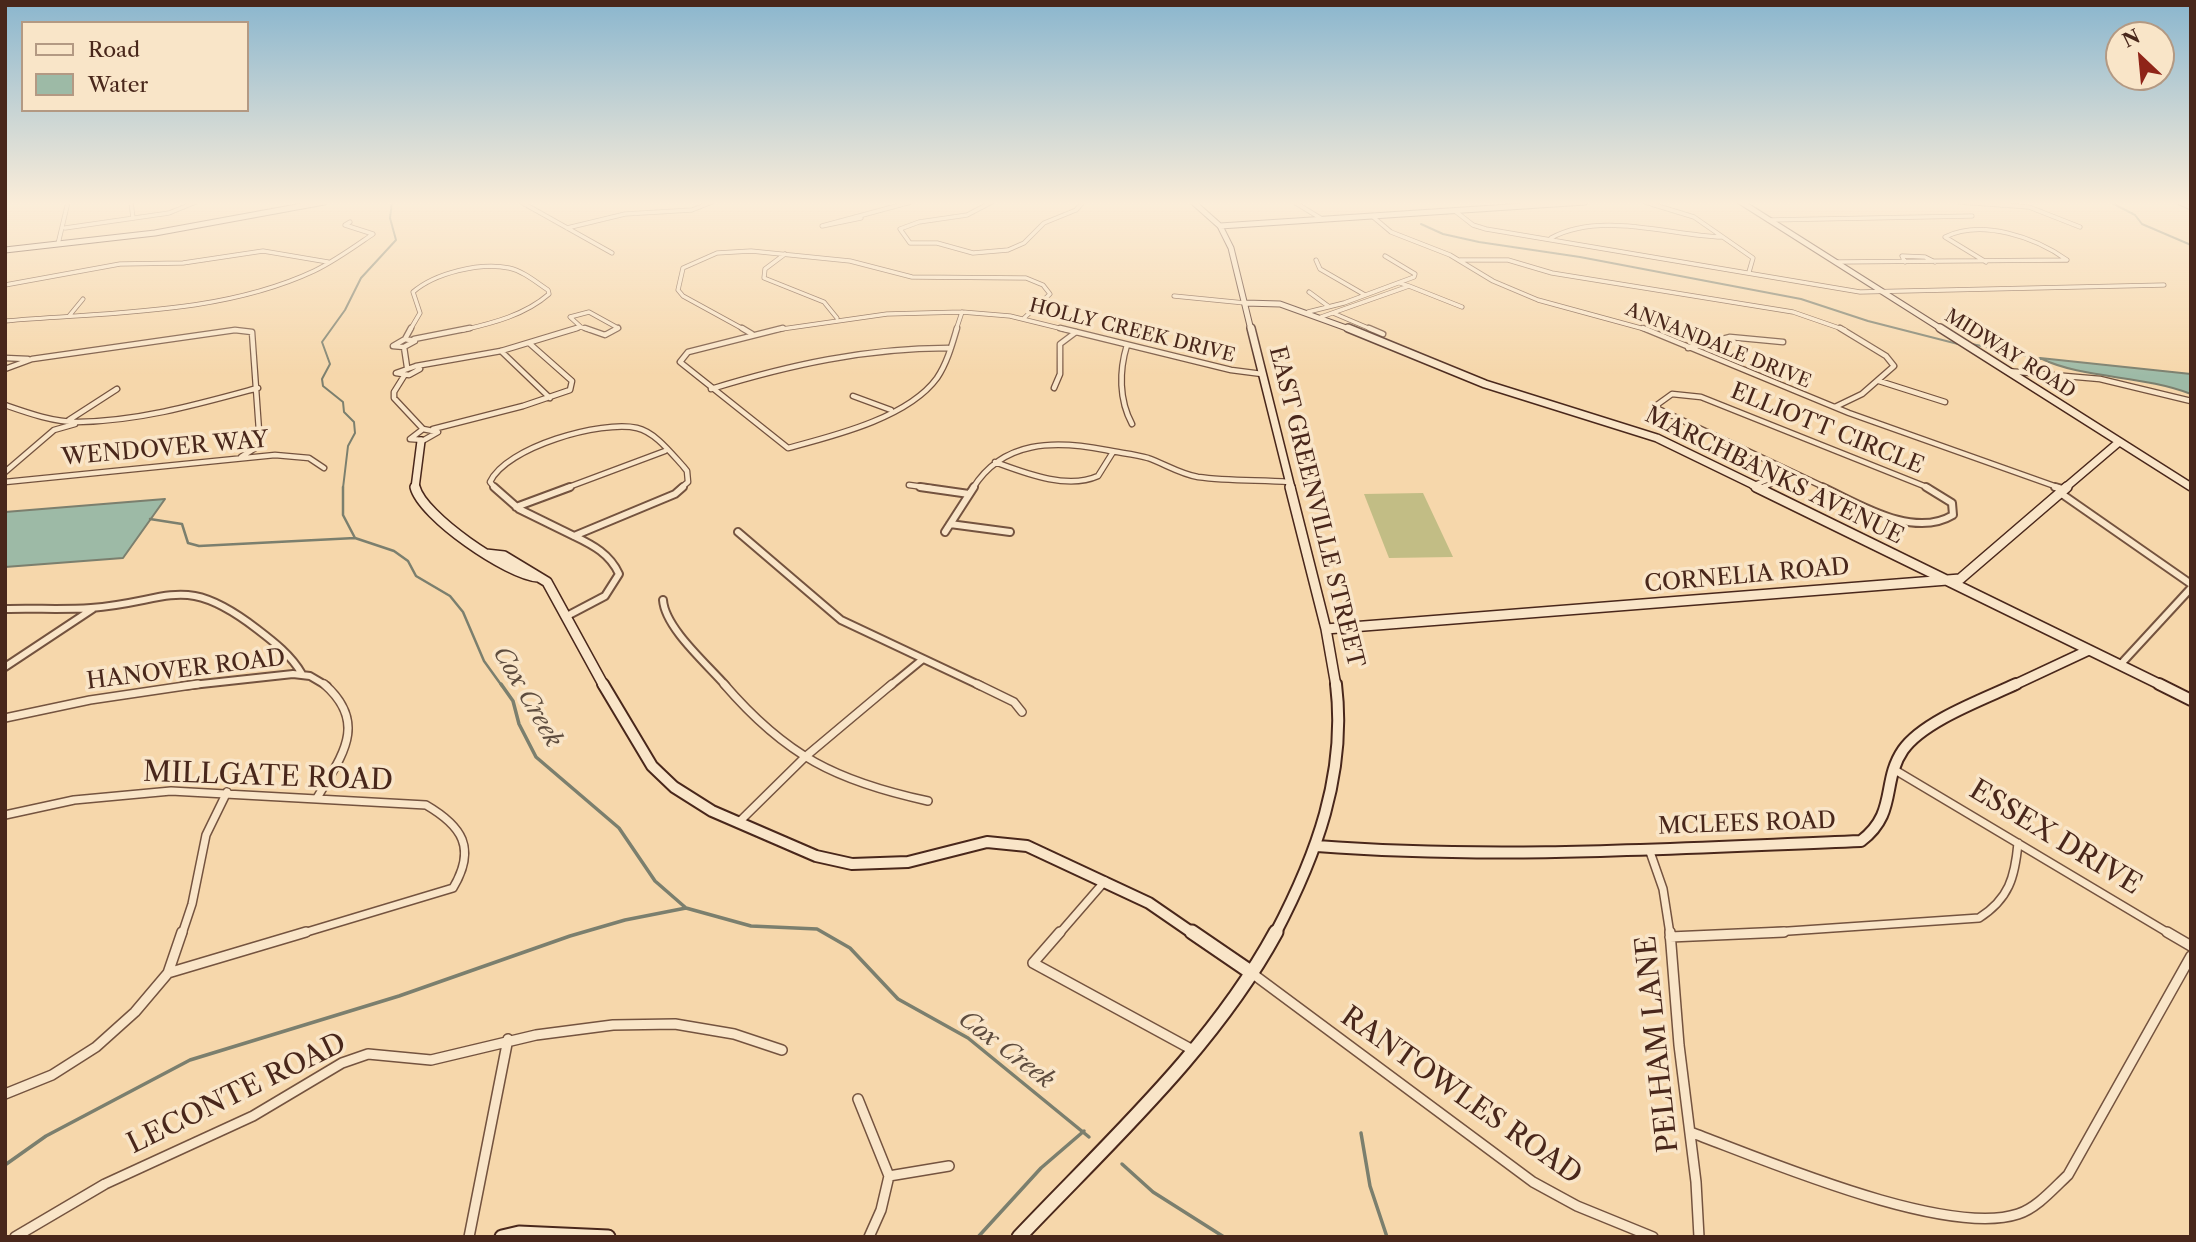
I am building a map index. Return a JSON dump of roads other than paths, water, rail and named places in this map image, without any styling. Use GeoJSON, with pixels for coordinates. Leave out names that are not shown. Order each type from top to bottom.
{"type":"FeatureCollection","features":[{"type":"Feature","properties":{"kind":"street"},"geometry":{"type":"LineString","coordinates":[[5,285],[120,264],[196,260]]}},
{"type":"Feature","properties":{"kind":"street"},"geometry":{"type":"LineString","coordinates":[[216,267],[217,260]]}},
{"type":"Feature","properties":{"kind":"street"},"geometry":{"type":"LineString","coordinates":[[316,260],[328,262]]}},
{"type":"Feature","properties":{"kind":"street"},"geometry":{"type":"LineString","coordinates":[[5,321],[213,299],[293,279],[331,260]]}},
{"type":"Feature","properties":{"kind":"street"},"geometry":{"type":"LineString","coordinates":[[697,260],[683,268],[678,290],[683,296],[751,334]]}},
{"type":"Feature","properties":{"kind":"street"},"geometry":{"type":"LineString","coordinates":[[777,260],[765,269],[764,278],[824,302],[837,318]]}},
{"type":"Feature","properties":{"kind":"street"},"geometry":{"type":"LineString","coordinates":[[840,260],[912,277],[1026,278],[1043,285],[1050,294],[1023,319]]}},
{"type":"Feature","properties":{"kind":"street","name":"EAST GREENVILLE STREET"},"geometry":{"type":"LineString","coordinates":[[1019,1237],[1191,1049],[1252,974],[1287,916],[1317,846],[1332,790],[1339,737],[1337,681],[1234,260]]}},
{"type":"Feature","properties":{"kind":"street"},"geometry":{"type":"LineString","coordinates":[[1316,260],[1320,269],[1365,295]]}},
{"type":"Feature","properties":{"kind":"street"},"geometry":{"type":"LineString","coordinates":[[1308,312],[1414,278],[1415,274],[1392,260]]}},
{"type":"Feature","properties":{"kind":"street"},"geometry":{"type":"LineString","coordinates":[[1461,260],[1508,260],[1546,272],[1803,314],[1851,332],[1890,359],[1894,369],[1880,381],[1835,407]]}},
{"type":"Feature","properties":{"kind":"street","name":"ANNANDALE DRIVE"},"geometry":{"type":"LineString","coordinates":[[1461,260],[1493,281],[1538,300],[1638,326],[1835,407],[2060,491],[2191,586]]}},
{"type":"Feature","properties":{"kind":"street"},"geometry":{"type":"LineString","coordinates":[[1679,260],[1850,291],[2164,285]]}},
{"type":"Feature","properties":{"kind":"street"},"geometry":{"type":"LineString","coordinates":[[1749,272],[1752,260]]}},
{"type":"Feature","properties":{"kind":"street","name":"MIDWAY ROAD"},"geometry":{"type":"LineString","coordinates":[[1833,260],[2191,487]]}},
{"type":"Feature","properties":{"kind":"street"},"geometry":{"type":"LineString","coordinates":[[1982,260],[1987,263]]}},
{"type":"Feature","properties":{"kind":"street"},"geometry":{"type":"LineString","coordinates":[[1836,262],[1987,263],[2067,260]]}},
{"type":"Feature","properties":{"kind":"street"},"geometry":{"type":"LineString","coordinates":[[405,339],[420,313],[413,292],[427,281],[484,267],[505,267],[548,290],[549,294],[543,301],[477,327],[456,334],[405,339],[393,345],[404,347],[415,343],[414,339]]}},
{"type":"Feature","properties":{"kind":"street"},"geometry":{"type":"LineString","coordinates":[[1400,283],[1462,307]]}},
{"type":"Feature","properties":{"kind":"street"},"geometry":{"type":"LineString","coordinates":[[1321,317],[1409,286]]}},
{"type":"Feature","properties":{"kind":"street"},"geometry":{"type":"LineString","coordinates":[[1309,292],[1328,306]]}},
{"type":"Feature","properties":{"kind":"street"},"geometry":{"type":"LineString","coordinates":[[1174,296],[1245,303]]}},
{"type":"Feature","properties":{"kind":"street"},"geometry":{"type":"LineString","coordinates":[[69,316],[83,299]]}},
{"type":"Feature","properties":{"kind":"street","name":"MARCHBANKS AVENUE"},"geometry":{"type":"LineString","coordinates":[[1245,303],[1280,304],[1308,312],[1485,384],[1657,438],[2191,701]]}},
{"type":"Feature","properties":{"kind":"street"},"geometry":{"type":"LineString","coordinates":[[416,366],[420,369],[417,373],[404,376],[396,373],[408,366],[501,351],[581,327],[605,335],[615,333],[618,328],[589,312],[570,317],[581,327]]}},
{"type":"Feature","properties":{"kind":"street","name":"HOLLY CREEK DRIVE"},"geometry":{"type":"LineString","coordinates":[[891,410],[851,430],[788,448],[689,372],[680,362],[688,352],[751,334],[837,318],[914,312],[962,312],[1023,319],[1231,370],[1262,373]]}},
{"type":"Feature","properties":{"kind":"street"},"geometry":{"type":"LineString","coordinates":[[853,396],[891,410],[934,382],[962,312]]}},
{"type":"Feature","properties":{"kind":"street"},"geometry":{"type":"LineString","coordinates":[[1333,313],[1383,334]]}},
{"type":"Feature","properties":{"kind":"street"},"geometry":{"type":"LineString","coordinates":[[5,358],[32,359],[234,330],[252,332],[260,445]]}},
{"type":"Feature","properties":{"kind":"street"},"geometry":{"type":"LineString","coordinates":[[1054,388],[1060,374],[1058,349],[1064,339],[1076,332]]}},
{"type":"Feature","properties":{"kind":"street"},"geometry":{"type":"LineString","coordinates":[[1688,348],[1725,338],[1783,342]]}},
{"type":"Feature","properties":{"kind":"street"},"geometry":{"type":"LineString","coordinates":[[433,429],[438,432],[434,437],[421,440],[410,438],[423,429],[433,429],[550,398],[570,390],[572,381],[529,343]]}},
{"type":"Feature","properties":{"kind":"street"},"geometry":{"type":"LineString","coordinates":[[1127,345],[1123,355],[1124,413],[1132,424]]}},
{"type":"Feature","properties":{"kind":"street"},"geometry":{"type":"LineString","coordinates":[[404,347],[408,366]]}},
{"type":"Feature","properties":{"kind":"street"},"geometry":{"type":"LineString","coordinates":[[711,389],[765,372],[829,358],[885,351],[948,348]]}},
{"type":"Feature","properties":{"kind":"street"},"geometry":{"type":"LineString","coordinates":[[501,351],[550,398]]}},
{"type":"Feature","properties":{"kind":"street"},"geometry":{"type":"LineString","coordinates":[[6,368],[32,359]]}},
{"type":"Feature","properties":{"kind":"street"},"geometry":{"type":"LineString","coordinates":[[2007,371],[2072,374],[2133,385],[2191,401]]}},
{"type":"Feature","properties":{"kind":"street"},"geometry":{"type":"LineString","coordinates":[[404,376],[394,392],[394,398],[423,429]]}},
{"type":"Feature","properties":{"kind":"street"},"geometry":{"type":"LineString","coordinates":[[1880,381],[1945,402]]}},
{"type":"Feature","properties":{"kind":"street"},"geometry":{"type":"LineString","coordinates":[[5,472],[54,430],[81,422],[176,411],[258,388]]}},
{"type":"Feature","properties":{"kind":"street"},"geometry":{"type":"LineString","coordinates":[[67,421],[117,389]]}},
{"type":"Feature","properties":{"kind":"street","name":"ELLIOTT CIRCLE"},"geometry":{"type":"LineString","coordinates":[[1672,394],[1701,397],[1934,490],[1952,503],[1953,516],[1934,524],[1899,521],[1791,472],[1654,407],[1672,394]]}},
{"type":"Feature","properties":{"kind":"street"},"geometry":{"type":"LineString","coordinates":[[5,405],[48,418],[81,422]]}},
{"type":"Feature","properties":{"kind":"street"},"geometry":{"type":"LineString","coordinates":[[48,418],[54,430]]}},
{"type":"Feature","properties":{"kind":"street"},"geometry":{"type":"LineString","coordinates":[[567,616],[606,596],[619,574],[617,565],[608,554],[574,536],[536,521],[501,496],[490,480],[499,464],[587,431],[622,425],[643,429],[689,475],[681,490],[574,536]]}},
{"type":"Feature","properties":{"kind":"street"},"geometry":{"type":"LineString","coordinates":[[421,440],[415,489],[423,503],[443,522],[486,554],[512,571],[540,577],[551,587],[624,723],[652,766],[691,800],[816,856],[866,865],[908,862],[977,843],[1007,842],[1039,850],[1149,903],[1252,974]]}},
{"type":"Feature","properties":{"kind":"street","name":"CORNELIA ROAD"},"geometry":{"type":"LineString","coordinates":[[1326,629],[1960,579],[2119,442]]}},
{"type":"Feature","properties":{"kind":"street"},"geometry":{"type":"LineString","coordinates":[[260,445],[275,455]]}},
{"type":"Feature","properties":{"kind":"street"},"geometry":{"type":"LineString","coordinates":[[241,457],[260,445]]}},
{"type":"Feature","properties":{"kind":"street"},"geometry":{"type":"LineString","coordinates":[[945,532],[981,475],[995,462],[1018,449],[1042,445],[1079,445],[1147,458],[1198,478],[1289,482]]}},
{"type":"Feature","properties":{"kind":"street"},"geometry":{"type":"LineString","coordinates":[[516,507],[665,451]]}},
{"type":"Feature","properties":{"kind":"street"},"geometry":{"type":"LineString","coordinates":[[995,462],[1038,475],[1086,482],[1100,476],[1113,452]]}},
{"type":"Feature","properties":{"kind":"street","name":"WENDOVER WAY"},"geometry":{"type":"LineString","coordinates":[[5,482],[275,455],[309,458],[324,468]]}},
{"type":"Feature","properties":{"kind":"street"},"geometry":{"type":"LineString","coordinates":[[1756,487],[1791,472]]}},
{"type":"Feature","properties":{"kind":"street"},"geometry":{"type":"LineString","coordinates":[[909,485],[969,494]]}},
{"type":"Feature","properties":{"kind":"street"},"geometry":{"type":"LineString","coordinates":[[950,524],[1010,532]]}},
{"type":"Feature","properties":{"kind":"street"},"geometry":{"type":"LineString","coordinates":[[738,532],[841,621],[1014,702],[1022,712]]}},
{"type":"Feature","properties":{"kind":"street"},"geometry":{"type":"LineString","coordinates":[[2120,665],[2191,586]]}},
{"type":"Feature","properties":{"kind":"street"},"geometry":{"type":"LineString","coordinates":[[5,609],[94,608],[172,593],[198,593],[217,599],[295,659],[302,674]]}},
{"type":"Feature","properties":{"kind":"street"},"geometry":{"type":"LineString","coordinates":[[663,600],[667,619],[719,678],[784,744],[805,757],[904,797],[928,801]]}},
{"type":"Feature","properties":{"kind":"street"},"geometry":{"type":"LineString","coordinates":[[5,667],[94,608]]}},
{"type":"Feature","properties":{"kind":"street","name":"MCLEES ROAD"},"geometry":{"type":"LineString","coordinates":[[1317,846],[1374,851],[1490,854],[1861,841],[1875,833],[1883,823],[1895,770],[1903,750],[1912,739],[1930,727],[2090,650]]}},
{"type":"Feature","properties":{"kind":"street"},"geometry":{"type":"LineString","coordinates":[[738,823],[805,757],[923,659]]}},
{"type":"Feature","properties":{"kind":"street","name":"HANOVER ROAD"},"geometry":{"type":"LineString","coordinates":[[5,718],[83,699],[150,689],[302,674],[331,690],[344,708],[349,733],[342,755],[317,798]]}},
{"type":"Feature","properties":{"kind":"street","name":"ESSEX DRIVE"},"geometry":{"type":"LineString","coordinates":[[1895,770],[2191,946]]}},
{"type":"Feature","properties":{"kind":"street","name":"MILLGATE ROAD"},"geometry":{"type":"LineString","coordinates":[[5,814],[74,800],[171,791],[227,792],[426,805],[451,820],[464,842],[465,871],[453,888],[167,973]]}},
{"type":"Feature","properties":{"kind":"street"},"geometry":{"type":"LineString","coordinates":[[5,1094],[49,1077],[83,1058],[146,1000],[167,973],[192,904],[206,835],[227,792]]}},
{"type":"Feature","properties":{"kind":"street"},"geometry":{"type":"LineString","coordinates":[[1670,937],[1849,929],[1979,918],[1995,909],[2015,881],[2018,843]]}},
{"type":"Feature","properties":{"kind":"street","name":"PELHAM LANE"},"geometry":{"type":"LineString","coordinates":[[1649,849],[1659,870],[1670,937],[1676,1018],[1699,1194],[1699,1237]]}},
{"type":"Feature","properties":{"kind":"street"},"geometry":{"type":"LineString","coordinates":[[1105,881],[1033,963],[1191,1049]]}},
{"type":"Feature","properties":{"kind":"street"},"geometry":{"type":"LineString","coordinates":[[1690,1132],[1890,1203],[1968,1220],[2016,1215],[2046,1196],[2068,1175],[2191,956]]}},
{"type":"Feature","properties":{"kind":"street","name":"RANTOWLES ROAD"},"geometry":{"type":"LineString","coordinates":[[1252,974],[1532,1182],[1577,1206],[1653,1237]]}},
{"type":"Feature","properties":{"kind":"street","name":"LECONTE ROAD"},"geometry":{"type":"LineString","coordinates":[[15,1237],[105,1184],[253,1116],[342,1063],[368,1054],[431,1060],[508,1039],[613,1025],[675,1024],[734,1034],[782,1050]]}},
{"type":"Feature","properties":{"kind":"street"},"geometry":{"type":"LineString","coordinates":[[469,1237],[508,1039]]}},
{"type":"Feature","properties":{"kind":"street"},"geometry":{"type":"LineString","coordinates":[[858,1100],[889,1176],[881,1210],[869,1237]]}},
{"type":"Feature","properties":{"kind":"street"},"geometry":{"type":"LineString","coordinates":[[889,1176],[949,1166]]}},
{"type":"Feature","properties":{"kind":"street"},"geometry":{"type":"LineString","coordinates":[[502,1237],[519,1233],[608,1237]]}},
{"type":"Feature","properties":{"kind":"water"},"geometry":{"type":"Polygon","coordinates":[[[2040,358],[2191,374],[2191,394],[2153,383],[2075,370],[2040,358]]]}},
{"type":"Feature","properties":{"kind":"water"},"geometry":{"type":"Polygon","coordinates":[[[165,499],[123,558],[5,567],[5,512],[165,499]]]}},
{"type":"Feature","properties":{"kind":"waterway","name":"Cox Creek"},"geometry":{"type":"LineString","coordinates":[[343,488],[348,446],[355,433],[354,422],[344,412],[343,402],[323,386],[322,379],[330,364],[322,342],[345,310],[361,278],[378,260]]}},
{"type":"Feature","properties":{"kind":"waterway"},"geometry":{"type":"LineString","coordinates":[[1596,260],[1801,299],[1868,321],[1958,344]]}},
{"type":"Feature","properties":{"kind":"waterway"},"geometry":{"type":"LineString","coordinates":[[1972,344],[2041,359]]}},
{"type":"Feature","properties":{"kind":"waterway","name":"Cox Creek"},"geometry":{"type":"LineString","coordinates":[[343,488],[343,515],[355,538]]}},
{"type":"Feature","properties":{"kind":"waterway"},"geometry":{"type":"LineString","coordinates":[[150,519],[182,524],[188,543],[199,546],[355,538]]}},
{"type":"Feature","properties":{"kind":"waterway","name":"Cox Creek"},"geometry":{"type":"LineString","coordinates":[[355,538],[394,551],[408,561],[416,576],[450,596],[463,612],[484,661],[502,686]]}},
{"type":"Feature","properties":{"kind":"waterway","name":"Cox Creek"},"geometry":{"type":"LineString","coordinates":[[501,684],[513,701],[519,724],[536,757],[619,828],[655,881],[686,908]]}},
{"type":"Feature","properties":{"kind":"waterway"},"geometry":{"type":"LineString","coordinates":[[5,1165],[46,1136],[190,1060],[399,996],[570,936],[625,920],[686,908]]}},
{"type":"Feature","properties":{"kind":"waterway","name":"Cox Creek"},"geometry":{"type":"LineString","coordinates":[[686,908],[751,926],[817,929],[850,948],[898,999],[968,1038],[1083,1132]]}},
{"type":"Feature","properties":{"kind":"waterway"},"geometry":{"type":"LineString","coordinates":[[978,1237],[1041,1168],[1083,1132]]}},
{"type":"Feature","properties":{"kind":"waterway","name":"Cox Creek"},"geometry":{"type":"LineString","coordinates":[[1083,1132],[1089,1137]]}},
{"type":"Feature","properties":{"kind":"waterway"},"geometry":{"type":"LineString","coordinates":[[1361,1133],[1370,1186],[1387,1237]]}},
{"type":"Feature","properties":{"kind":"waterway","name":"Cox Creek"},"geometry":{"type":"LineString","coordinates":[[1122,1164],[1153,1192],[1224,1237]]}}]}
